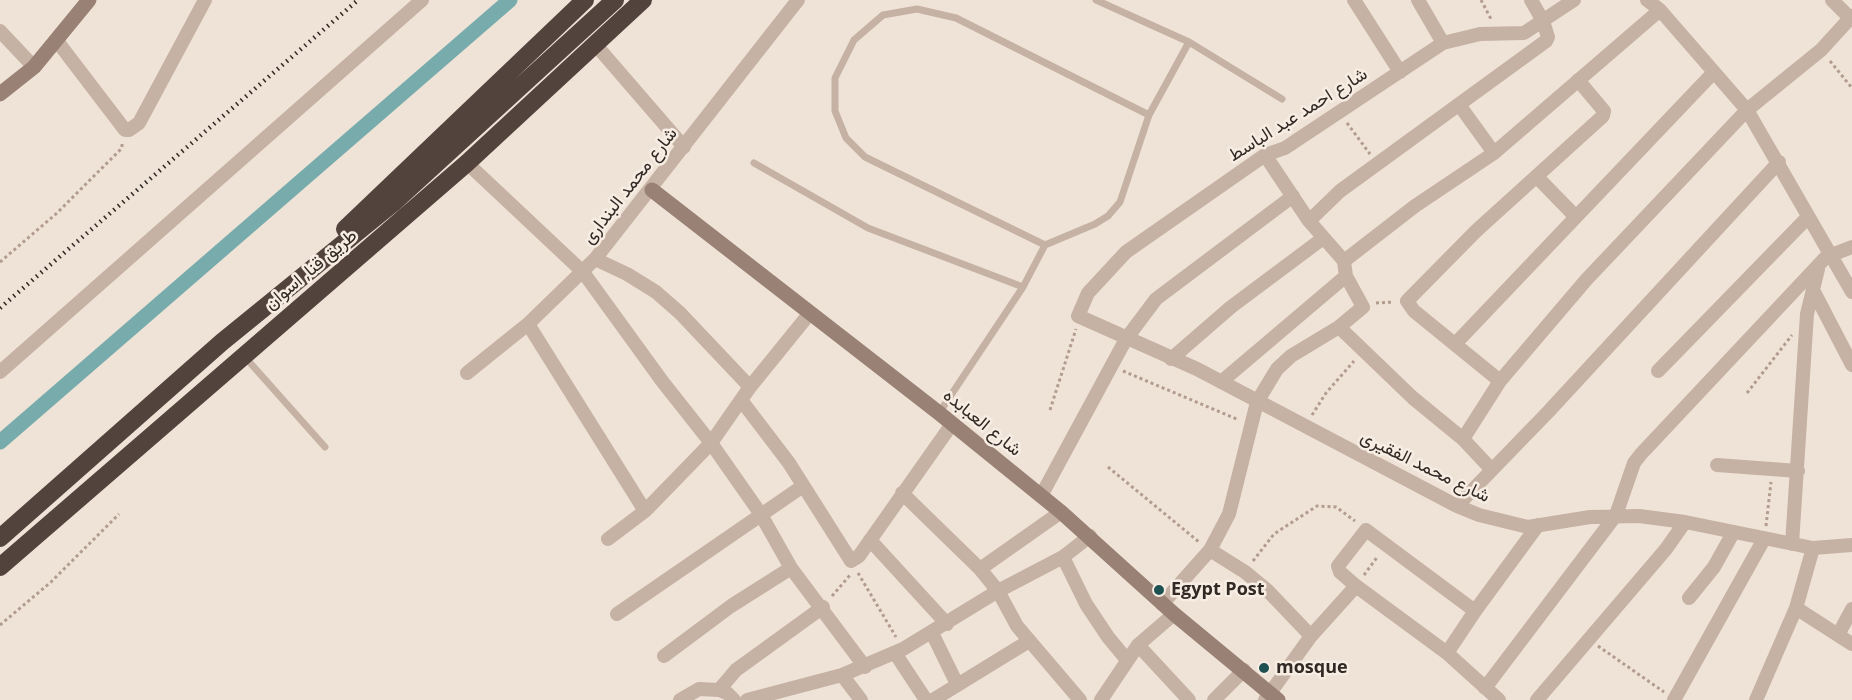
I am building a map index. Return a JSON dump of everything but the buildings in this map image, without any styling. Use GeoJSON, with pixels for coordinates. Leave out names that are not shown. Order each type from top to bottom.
{"type":"FeatureCollection","features":[{"type":"Feature","properties":{"kind":"highway"},"geometry":{"type":"LineString","coordinates":[[322,259],[338,235],[585,0]]}},
{"type":"Feature","properties":{"kind":"highway","name":"طريق قنا, اسوان"},"geometry":{"type":"LineString","coordinates":[[0,538],[222,342],[393,202],[615,0]]}},
{"type":"Feature","properties":{"kind":"highway","name":"طريق قنا, اسوان"},"geometry":{"type":"LineString","coordinates":[[0,567],[243,354],[467,163],[643,0]]}},
{"type":"Feature","properties":{"kind":"street"},"geometry":{"type":"LineString","coordinates":[[0,94],[34,67],[57,41],[84,2],[99,0]]}},
{"type":"Feature","properties":{"kind":"street"},"geometry":{"type":"LineString","coordinates":[[57,41],[125,130],[139,123],[205,0]]}},
{"type":"Feature","properties":{"kind":"street"},"geometry":{"type":"LineString","coordinates":[[0,372],[422,0]]}},
{"type":"Feature","properties":{"kind":"street","name":"شارع محمد البندارى"},"geometry":{"type":"LineString","coordinates":[[467,373],[528,324],[595,259],[798,0]]}},
{"type":"Feature","properties":{"kind":"street"},"geometry":{"type":"LineString","coordinates":[[1354,0],[1400,72]]}},
{"type":"Feature","properties":{"kind":"street"},"geometry":{"type":"LineString","coordinates":[[1418,0],[1443,43]]}},
{"type":"Feature","properties":{"kind":"street"},"geometry":{"type":"LineString","coordinates":[[1309,221],[1340,191],[1460,106],[1546,40],[1548,37],[1543,21],[1531,0]]}},
{"type":"Feature","properties":{"kind":"street","name":"شارع احمد عبد الباسط"},"geometry":{"type":"LineString","coordinates":[[1079,318],[1078,310],[1088,293],[1126,252],[1265,154],[1285,148],[1443,43],[1461,37],[1524,33],[1574,0]]}},
{"type":"Feature","properties":{"kind":"street"},"geometry":{"type":"LineString","coordinates":[[1647,0],[1660,9],[1747,110],[1852,292]]}},
{"type":"Feature","properties":{"kind":"street"},"geometry":{"type":"LineString","coordinates":[[1463,439],[1500,381],[1586,280],[1747,110],[1821,50],[1851,17],[1832,0]]}},
{"type":"Feature","properties":{"kind":"street"},"geometry":{"type":"LineString","coordinates":[[1344,261],[1415,206],[1494,153],[1660,9]]}},
{"type":"Feature","properties":{"kind":"street"},"geometry":{"type":"LineString","coordinates":[[0,31],[34,67]]}},
{"type":"Feature","properties":{"kind":"street"},"geometry":{"type":"LineString","coordinates":[[595,44],[684,147]]}},
{"type":"Feature","properties":{"kind":"street"},"geometry":{"type":"LineString","coordinates":[[1456,343],[1714,72]]}},
{"type":"Feature","properties":{"kind":"street"},"geometry":{"type":"LineString","coordinates":[[1500,381],[1414,310],[1407,301],[1476,231],[1603,116],[1604,111],[1578,80]]}},
{"type":"Feature","properties":{"kind":"street"},"geometry":{"type":"LineString","coordinates":[[1460,106],[1494,153]]}},
{"type":"Feature","properties":{"kind":"street"},"geometry":{"type":"LineString","coordinates":[[1162,604],[1209,550],[1229,514],[1257,402],[1277,369],[1291,356],[1357,314],[1363,304],[1346,276],[1344,261],[1322,239],[1265,154]]}},
{"type":"Feature","properties":{"kind":"street"},"geometry":{"type":"LineString","coordinates":[[1457,506],[1779,162]]}},
{"type":"Feature","properties":{"kind":"street"},"geometry":{"type":"LineString","coordinates":[[467,163],[583,272],[662,381],[711,442],[760,513],[791,568],[823,607],[865,667]]}},
{"type":"Feature","properties":{"kind":"street"},"geometry":{"type":"LineString","coordinates":[[1538,177],[1575,216]]}},
{"type":"Feature","properties":{"kind":"street","name":"شارع العبابده"},"geometry":{"type":"LineString","coordinates":[[651,190],[939,413],[1061,512],[1174,615],[1244,670],[1271,698]]}},
{"type":"Feature","properties":{"kind":"street"},"geometry":{"type":"LineString","coordinates":[[1041,496],[1110,366],[1126,339],[1156,298],[1293,196]]}},
{"type":"Feature","properties":{"kind":"street"},"geometry":{"type":"LineString","coordinates":[[1658,371],[1808,217]]}},
{"type":"Feature","properties":{"kind":"street"},"geometry":{"type":"LineString","coordinates":[[1171,359],[1231,308],[1322,239]]}},
{"type":"Feature","properties":{"kind":"street"},"geometry":{"type":"LineString","coordinates":[[1485,688],[1617,515],[1634,463],[1641,453],[1829,255],[1852,247]]}},
{"type":"Feature","properties":{"kind":"street"},"geometry":{"type":"LineString","coordinates":[[595,259],[627,274],[656,292],[680,313],[750,387]]}},
{"type":"Feature","properties":{"kind":"street"},"geometry":{"type":"LineString","coordinates":[[1792,544],[1807,314],[1818,267]]}},
{"type":"Feature","properties":{"kind":"street"},"geometry":{"type":"LineString","coordinates":[[1221,382],[1346,276]]}},
{"type":"Feature","properties":{"kind":"street"},"geometry":{"type":"LineString","coordinates":[[1813,290],[1852,365]]}},
{"type":"Feature","properties":{"kind":"street"},"geometry":{"type":"LineString","coordinates":[[608,539],[645,511],[711,442],[750,387],[810,313]]}},
{"type":"Feature","properties":{"kind":"street","name":"شارع محمد الفقيرى"},"geometry":{"type":"LineString","coordinates":[[1079,318],[1221,382],[1457,506],[1512,524],[1528,527],[1617,515],[1684,522],[1813,548],[1852,545]]}},
{"type":"Feature","properties":{"kind":"street"},"geometry":{"type":"LineString","coordinates":[[528,324],[645,511]]}},
{"type":"Feature","properties":{"kind":"street"},"geometry":{"type":"LineString","coordinates":[[1339,327],[1413,398],[1463,439],[1492,470]]}},
{"type":"Feature","properties":{"kind":"street"},"geometry":{"type":"LineString","coordinates":[[741,399],[803,486],[849,560],[856,560],[952,424]]}},
{"type":"Feature","properties":{"kind":"street"},"geometry":{"type":"LineString","coordinates":[[1717,465],[1798,471]]}},
{"type":"Feature","properties":{"kind":"street"},"geometry":{"type":"LineString","coordinates":[[617,614],[760,513],[803,486]]}},
{"type":"Feature","properties":{"kind":"street"},"geometry":{"type":"LineString","coordinates":[[902,493],[980,569],[998,591],[1017,626],[1080,700]]}},
{"type":"Feature","properties":{"kind":"street"},"geometry":{"type":"LineString","coordinates":[[980,569],[1061,512]]}},
{"type":"Feature","properties":{"kind":"street"},"geometry":{"type":"LineString","coordinates":[[1537,700],[1666,549],[1684,522]]}},
{"type":"Feature","properties":{"kind":"street"},"geometry":{"type":"LineString","coordinates":[[1447,653],[1538,525]]}},
{"type":"Feature","properties":{"kind":"street"},"geometry":{"type":"LineString","coordinates":[[1475,611],[1366,530],[1338,566],[1340,572],[1356,586],[1447,653],[1499,700]]}},
{"type":"Feature","properties":{"kind":"street"},"geometry":{"type":"LineString","coordinates":[[1689,598],[1714,567],[1732,533]]}},
{"type":"Feature","properties":{"kind":"street"},"geometry":{"type":"LineString","coordinates":[[747,700],[842,675],[899,651],[998,591],[1063,556],[1090,536]]}},
{"type":"Feature","properties":{"kind":"street"},"geometry":{"type":"LineString","coordinates":[[1674,700],[1764,539]]}},
{"type":"Feature","properties":{"kind":"street"},"geometry":{"type":"LineString","coordinates":[[870,540],[947,624]]}},
{"type":"Feature","properties":{"kind":"street"},"geometry":{"type":"LineString","coordinates":[[1756,700],[1796,608],[1813,548]]}},
{"type":"Feature","properties":{"kind":"street"},"geometry":{"type":"LineString","coordinates":[[1209,550],[1245,572],[1274,597],[1311,636]]}},
{"type":"Feature","properties":{"kind":"street"},"geometry":{"type":"LineString","coordinates":[[1063,556],[1092,612],[1108,637],[1127,660]]}},
{"type":"Feature","properties":{"kind":"street"},"geometry":{"type":"LineString","coordinates":[[664,656],[731,606],[791,568]]}},
{"type":"Feature","properties":{"kind":"street"},"geometry":{"type":"LineString","coordinates":[[1271,698],[1311,636],[1356,586]]}},
{"type":"Feature","properties":{"kind":"street"},"geometry":{"type":"LineString","coordinates":[[719,690],[736,670],[823,607]]}},
{"type":"Feature","properties":{"kind":"street"},"geometry":{"type":"LineString","coordinates":[[1796,608],[1852,644]]}},
{"type":"Feature","properties":{"kind":"street"},"geometry":{"type":"LineString","coordinates":[[1838,634],[1852,609]]}},
{"type":"Feature","properties":{"kind":"street"},"geometry":{"type":"LineString","coordinates":[[1101,700],[1138,645],[1174,615]]}},
{"type":"Feature","properties":{"kind":"street"},"geometry":{"type":"LineString","coordinates":[[932,633],[957,684]]}},
{"type":"Feature","properties":{"kind":"street"},"geometry":{"type":"LineString","coordinates":[[933,700],[1029,641]]}},
{"type":"Feature","properties":{"kind":"street"},"geometry":{"type":"LineString","coordinates":[[1138,645],[1189,700]]}},
{"type":"Feature","properties":{"kind":"street"},"geometry":{"type":"LineString","coordinates":[[899,651],[926,700]]}},
{"type":"Feature","properties":{"kind":"street"},"geometry":{"type":"LineString","coordinates":[[1214,700],[1244,670]]}},
{"type":"Feature","properties":{"kind":"street"},"geometry":{"type":"LineString","coordinates":[[842,675],[861,700]]}},
{"type":"Feature","properties":{"kind":"street"},"geometry":{"type":"LineString","coordinates":[[680,700],[699,689],[719,690],[727,693],[734,700]]}},
{"type":"Feature","properties":{"kind":"lane"},"geometry":{"type":"LineString","coordinates":[[1096,0],[1189,42],[1282,99]]}},
{"type":"Feature","properties":{"kind":"lane"},"geometry":{"type":"LineString","coordinates":[[1045,245],[865,157],[846,138],[835,111],[835,78],[854,40],[883,15],[917,9],[956,18],[1149,115]]}},
{"type":"Feature","properties":{"kind":"lane"},"geometry":{"type":"LineString","coordinates":[[939,413],[1023,287],[1045,245],[1095,224],[1108,216],[1120,202],[1149,115],[1189,42]]}},
{"type":"Feature","properties":{"kind":"lane"},"geometry":{"type":"LineString","coordinates":[[754,163],[868,228],[1023,287]]}},
{"type":"Feature","properties":{"kind":"lane"},"geometry":{"type":"LineString","coordinates":[[243,354],[325,447]]}},
{"type":"Feature","properties":{"kind":"path"},"geometry":{"type":"LineString","coordinates":[[1481,0],[1499,34]]}},
{"type":"Feature","properties":{"kind":"path"},"geometry":{"type":"LineString","coordinates":[[1821,50],[1852,88]]}},
{"type":"Feature","properties":{"kind":"path"},"geometry":{"type":"LineString","coordinates":[[1339,113],[1378,165]]}},
{"type":"Feature","properties":{"kind":"path"},"geometry":{"type":"LineString","coordinates":[[0,262],[57,213],[122,148],[125,130]]}},
{"type":"Feature","properties":{"kind":"path"},"geometry":{"type":"LineString","coordinates":[[1363,304],[1407,301]]}},
{"type":"Feature","properties":{"kind":"path"},"geometry":{"type":"LineString","coordinates":[[1747,393],[1807,314]]}},
{"type":"Feature","properties":{"kind":"path"},"geometry":{"type":"LineString","coordinates":[[1050,410],[1079,318]]}},
{"type":"Feature","properties":{"kind":"path"},"geometry":{"type":"LineString","coordinates":[[1305,427],[1326,393],[1364,350]]}},
{"type":"Feature","properties":{"kind":"path"},"geometry":{"type":"LineString","coordinates":[[1110,366],[1250,425]]}},
{"type":"Feature","properties":{"kind":"path"},"geometry":{"type":"LineString","coordinates":[[1108,467],[1209,550]]}},
{"type":"Feature","properties":{"kind":"path"},"geometry":{"type":"LineString","coordinates":[[1764,539],[1773,469]]}},
{"type":"Feature","properties":{"kind":"path"},"geometry":{"type":"LineString","coordinates":[[1245,572],[1274,534],[1317,506],[1336,507],[1366,530]]}},
{"type":"Feature","properties":{"kind":"path"},"geometry":{"type":"LineString","coordinates":[[0,625],[51,582],[119,514]]}},
{"type":"Feature","properties":{"kind":"path"},"geometry":{"type":"LineString","coordinates":[[1356,586],[1386,545]]}},
{"type":"Feature","properties":{"kind":"path"},"geometry":{"type":"LineString","coordinates":[[823,607],[856,568],[899,651]]}},
{"type":"Feature","properties":{"kind":"path"},"geometry":{"type":"LineString","coordinates":[[1590,640],[1674,700]]}},
{"type":"Feature","properties":{"kind":"waterway"},"geometry":{"type":"LineString","coordinates":[[0,442],[510,0]]}},
{"type":"Feature","properties":{"kind":"railway"},"geometry":{"type":"LineString","coordinates":[[0,308],[358,0]]}},
{"type":"Feature","properties":{"kind":"place","name":"Egypt Post"},"geometry":{"type":"Point","coordinates":[1159,590]}},
{"type":"Feature","properties":{"kind":"place","name":"mosque"},"geometry":{"type":"Point","coordinates":[1264,668]}}]}
